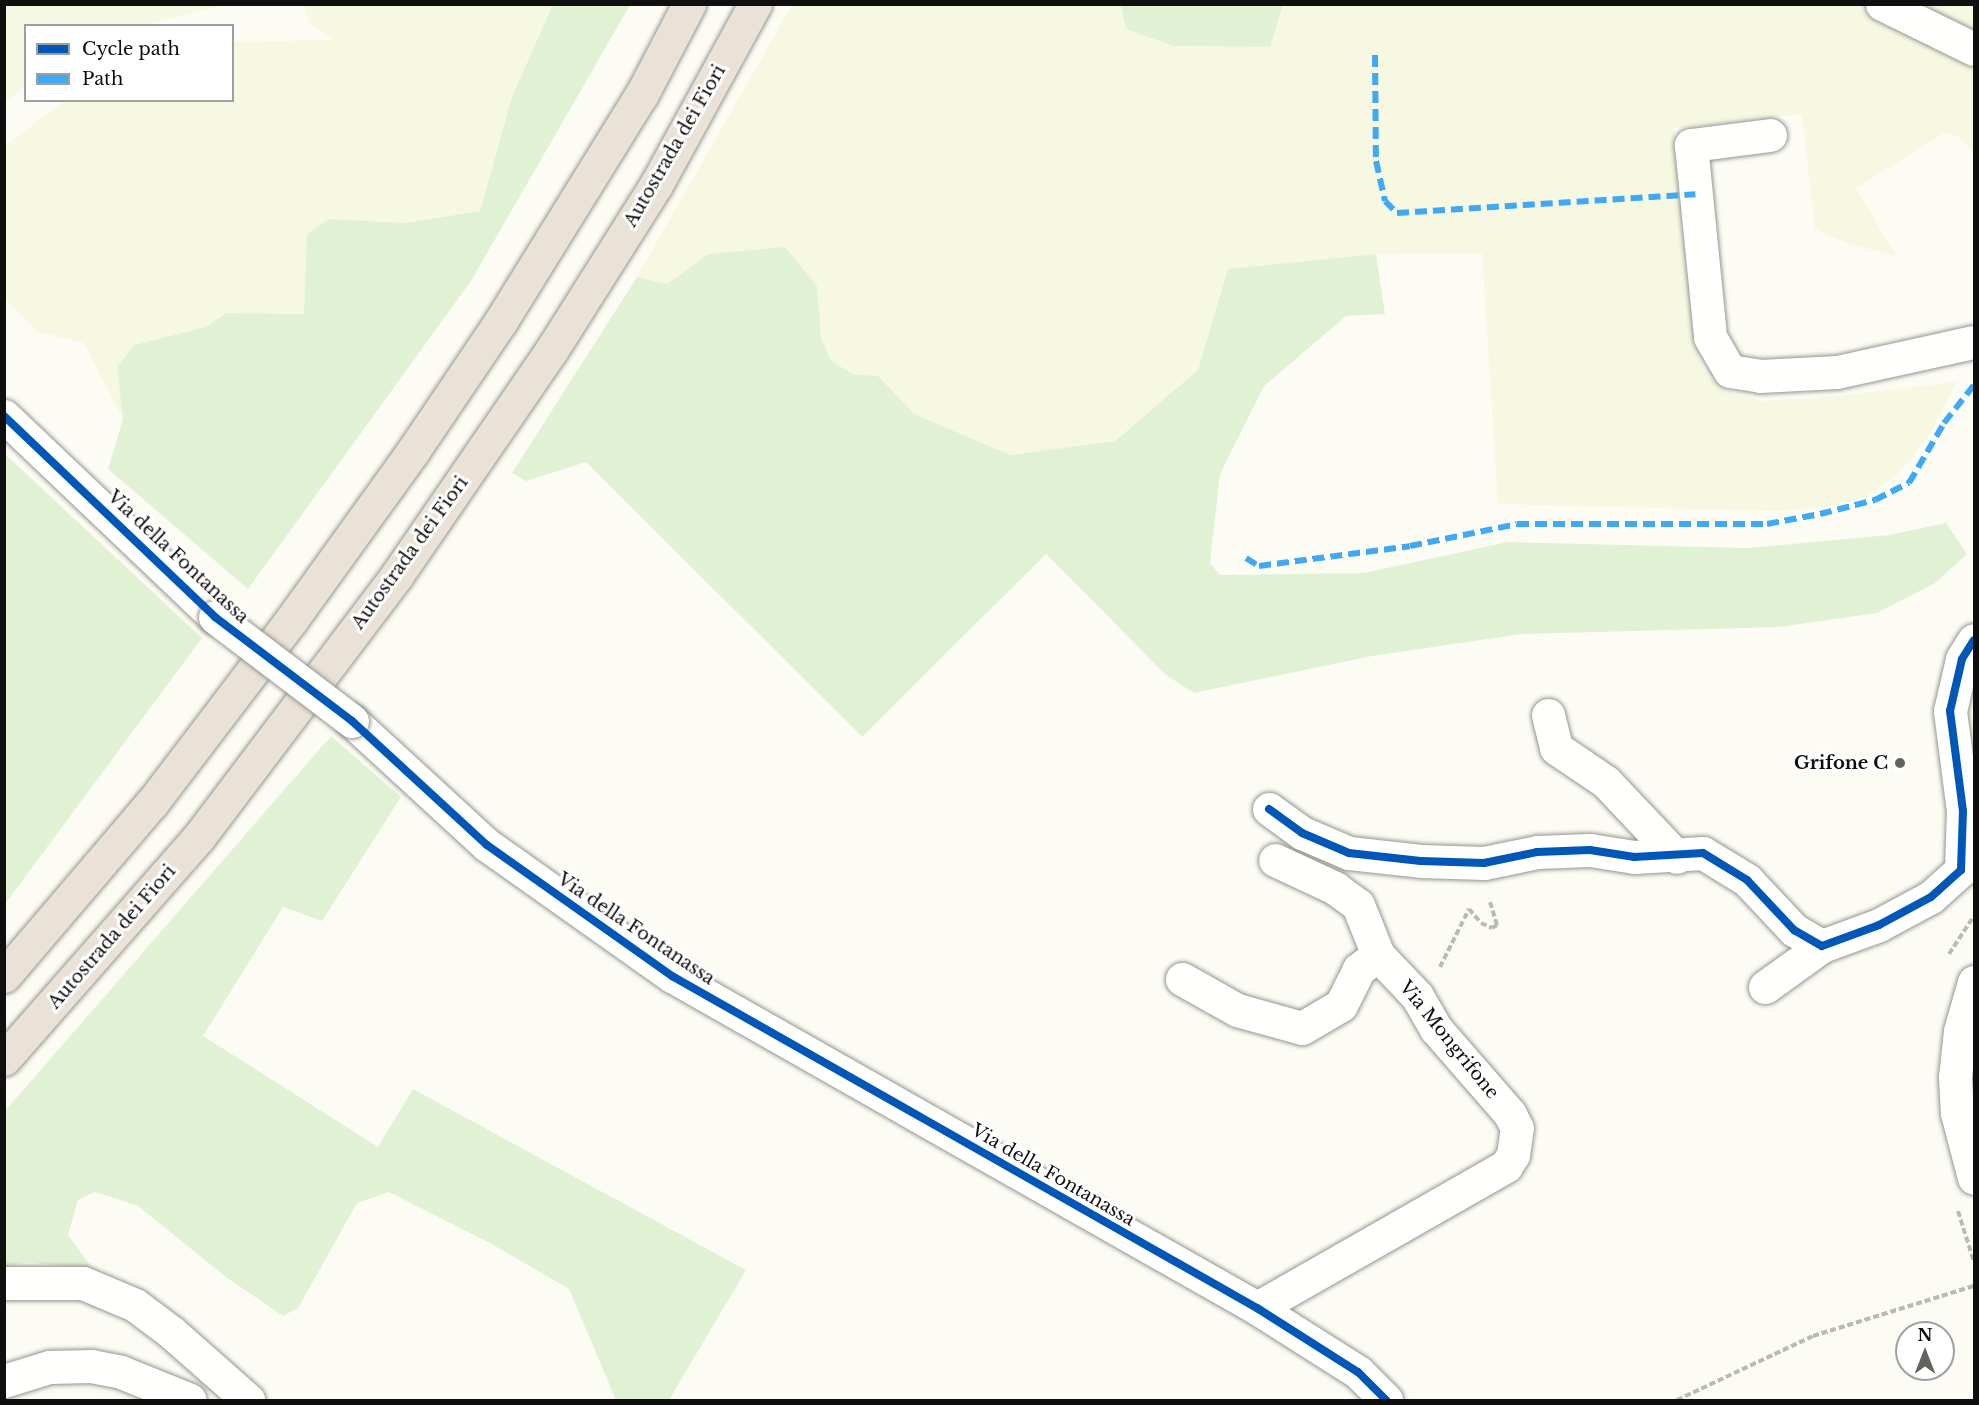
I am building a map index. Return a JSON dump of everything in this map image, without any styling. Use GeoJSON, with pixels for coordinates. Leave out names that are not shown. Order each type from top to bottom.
{"type":"FeatureCollection","features":[{"type":"Feature","properties":{"kind":"highway"},"geometry":{"type":"LineString","coordinates":[[4,976],[152,803],[292,619],[413,452],[501,321],[642,94],[690,4]]}},
{"type":"Feature","properties":{"kind":"highway","name":"Autostrada dei Fiori"},"geometry":{"type":"LineString","coordinates":[[4,1059],[199,837],[397,575],[552,351],[656,185],[755,4]]}},
{"type":"Feature","properties":{"kind":"street"},"geometry":{"type":"LineString","coordinates":[[1882,4],[1974,49]]}},
{"type":"Feature","properties":{"kind":"street"},"geometry":{"type":"LineString","coordinates":[[1770,135],[1691,145],[1710,337],[1730,371],[1760,376],[1837,372],[1974,342]]}},
{"type":"Feature","properties":{"kind":"street","name":"Via della Fontanassa"},"geometry":{"type":"LineString","coordinates":[[4,416],[215,617],[352,721],[487,845],[672,976],[1257,1308],[1358,1372],[1386,1401]]}},
{"type":"Feature","properties":{"kind":"street"},"geometry":{"type":"LineString","coordinates":[[1765,987],[1822,946],[1880,925],[1931,897],[1961,870],[1963,811],[1950,711],[1962,659],[1974,640]]}},
{"type":"Feature","properties":{"kind":"street"},"geometry":{"type":"LineString","coordinates":[[1548,715],[1556,748],[1606,782],[1677,856]]}},
{"type":"Feature","properties":{"kind":"street"},"geometry":{"type":"LineString","coordinates":[[1269,809],[1302,833],[1349,853],[1484,863],[1537,852],[1590,850],[1634,856],[1677,856],[1703,853],[1747,880],[1794,930],[1822,946]]}},
{"type":"Feature","properties":{"kind":"street","name":"Via Mongrifone"},"geometry":{"type":"LineString","coordinates":[[1257,1308],[1506,1166],[1513,1155],[1518,1128],[1510,1114],[1436,1029],[1417,996],[1378,955],[1358,905],[1335,888],[1275,860]]}},
{"type":"Feature","properties":{"kind":"street"},"geometry":{"type":"LineString","coordinates":[[1182,979],[1238,1010],[1302,1028],[1341,1005],[1359,969],[1378,955]]}},
{"type":"Feature","properties":{"kind":"street"},"geometry":{"type":"LineString","coordinates":[[1974,982],[1960,1031],[1955,1077],[1957,1113],[1974,1178]]}},
{"type":"Feature","properties":{"kind":"street"},"geometry":{"type":"LineString","coordinates":[[4,1284],[83,1283],[135,1305],[220,1373],[248,1401]]}},
{"type":"Feature","properties":{"kind":"street"},"geometry":{"type":"LineString","coordinates":[[4,1381],[49,1367],[91,1366],[132,1376],[190,1401]]}},
{"type":"Feature","properties":{"kind":"path"},"geometry":{"type":"LineString","coordinates":[[1417,996],[1441,965],[1469,909],[1492,928],[1497,924],[1494,911]]}},
{"type":"Feature","properties":{"kind":"path"},"geometry":{"type":"LineString","coordinates":[[1677,1401],[1813,1336],[1974,1286]]}},
{"type":"Feature","properties":{"kind":"green space"},"geometry":{"type":"Polygon","coordinates":[[[5,4],[223,4],[147,24],[24,24],[24,87],[5,103],[5,4]]]}},
{"type":"Feature","properties":{"kind":"green space"},"geometry":{"type":"Polygon","coordinates":[[[553,4],[630,5],[471,281],[248,589],[108,469],[123,419],[117,367],[134,345],[206,327],[226,313],[304,314],[307,234],[329,219],[405,223],[480,211],[512,97],[553,4]]]}},
{"type":"Feature","properties":{"kind":"green space"},"geometry":{"type":"Polygon","coordinates":[[[1121,4],[1283,5],[1270,47],[1173,46],[1126,29],[1121,4]]]}},
{"type":"Feature","properties":{"kind":"green space"},"geometry":{"type":"Polygon","coordinates":[[[303,5],[553,5],[512,97],[480,211],[405,223],[329,219],[307,235],[305,314],[226,313],[206,327],[134,345],[117,367],[123,419],[84,343],[36,331],[5,299],[5,146],[63,102],[234,102],[234,42],[335,40],[309,23],[303,5]]]}},
{"type":"Feature","properties":{"kind":"green space"},"geometry":{"type":"Polygon","coordinates":[[[792,5],[1121,5],[1126,29],[1173,46],[1270,47],[1283,5],[1974,5],[1974,156],[1963,139],[1946,132],[1856,188],[1896,256],[1849,244],[1815,229],[1802,114],[1674,128],[1694,346],[1706,374],[1726,391],[1761,401],[1829,397],[1957,382],[1928,438],[1895,477],[1862,498],[1830,506],[1778,511],[1498,504],[1482,253],[1376,254],[1229,269],[1198,370],[1115,441],[1010,455],[914,414],[878,376],[852,374],[831,360],[821,337],[817,286],[709,254],[667,284],[637,277],[792,5]]]}},
{"type":"Feature","properties":{"kind":"green space"},"geometry":{"type":"Polygon","coordinates":[[[785,247],[817,286],[821,337],[831,360],[852,374],[878,376],[914,414],[1010,455],[1115,441],[1198,370],[1228,269],[1376,254],[1385,314],[1346,316],[1264,386],[1220,474],[1210,563],[1220,575],[1364,573],[1508,542],[1747,548],[1889,535],[1946,523],[1967,554],[1935,583],[1877,613],[1779,627],[1522,634],[1372,656],[1194,693],[1166,675],[1046,554],[862,737],[586,462],[526,481],[512,473],[637,277],[667,284],[709,254],[785,247]]]}},
{"type":"Feature","properties":{"kind":"green space"},"geometry":{"type":"Polygon","coordinates":[[[5,454],[202,638],[5,904],[5,454]]]}},
{"type":"Feature","properties":{"kind":"green space"},"geometry":{"type":"Polygon","coordinates":[[[331,736],[401,797],[322,921],[283,907],[203,1036],[378,1147],[413,1089],[746,1270],[669,1400],[616,1400],[569,1289],[490,1243],[389,1192],[357,1203],[298,1308],[283,1316],[226,1277],[138,1206],[95,1192],[78,1200],[68,1235],[94,1271],[29,1262],[5,1267],[5,1111],[331,736]]]}},
{"type":"Feature","properties":{"kind":"marked path"},"geometry":{"type":"LineString","coordinates":[[1375,55],[1376,161],[1385,201],[1397,213],[1695,194]]}},
{"type":"Feature","properties":{"kind":"marked path"},"geometry":{"type":"LineString","coordinates":[[1246,558],[1259,566],[1410,546],[1517,524],[1767,524],[1820,514],[1875,500],[1909,483],[1944,423],[1974,385]]}},
{"type":"Feature","properties":{"kind":"cycle path"},"geometry":{"type":"LineString","coordinates":[[4,416],[215,617],[352,721],[487,845],[672,976],[1257,1308],[1358,1372],[1386,1400]]}},
{"type":"Feature","properties":{"kind":"cycle path"},"geometry":{"type":"LineString","coordinates":[[1269,809],[1302,833],[1349,853],[1421,861],[1484,863],[1537,852],[1590,850],[1634,857],[1703,853],[1747,880],[1794,930],[1822,946],[1879,925],[1931,897],[1961,870],[1963,811],[1950,711],[1962,659],[1974,640]]}},
{"type":"Feature","properties":{"kind":"place","name":"Grifone C"},"geometry":{"type":"Point","coordinates":[1900,763]}}]}
